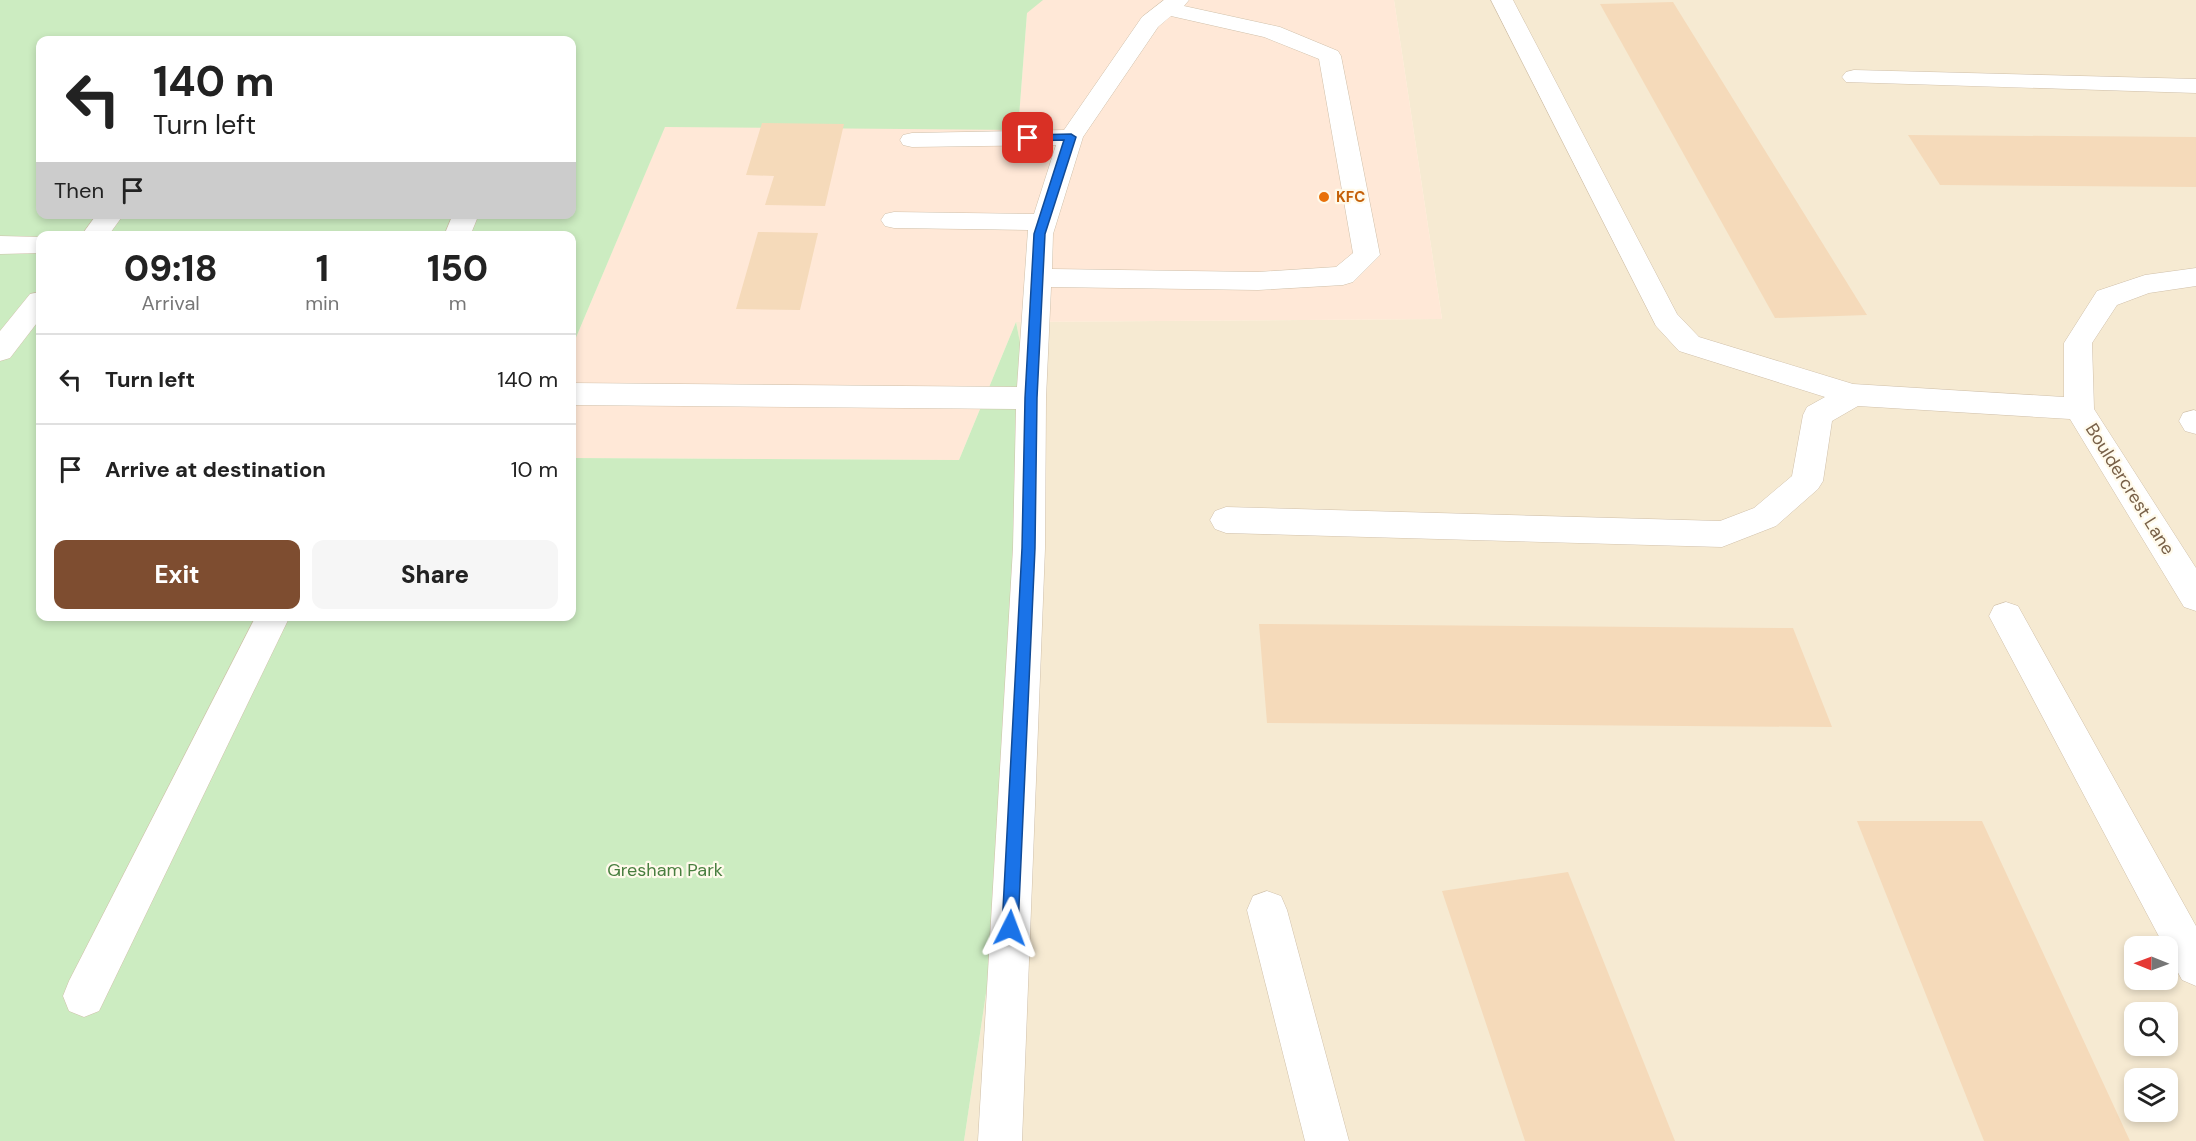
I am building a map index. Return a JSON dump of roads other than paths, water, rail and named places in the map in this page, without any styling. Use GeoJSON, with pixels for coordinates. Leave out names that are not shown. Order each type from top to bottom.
{"type":"FeatureCollection","features":[{"type":"Feature","properties":{"kind":"street"},"geometry":{"type":"LineString","coordinates":[[1502,0],[1666,319],[1689,344],[1853,395],[2079,409]]}},
{"type":"Feature","properties":{"kind":"street"},"geometry":{"type":"LineString","coordinates":[[1000,1141],[1029,548],[1031,398],[1040,234],[1043,222],[1071,137],[1150,22],[1173,5],[1240,24],[1274,43],[1306,43],[1330,56],[1367,255],[1343,276],[1258,281],[1209,268],[1038,278]]}},
{"type":"Feature","properties":{"kind":"street"},"geometry":{"type":"LineString","coordinates":[[1854,77],[2196,86]]}},
{"type":"Feature","properties":{"kind":"street"},"geometry":{"type":"LineString","coordinates":[[912,140],[1071,137]]}},
{"type":"Feature","properties":{"kind":"street"},"geometry":{"type":"LineString","coordinates":[[98,231],[107,219]]}},
{"type":"Feature","properties":{"kind":"street"},"geometry":{"type":"LineString","coordinates":[[894,220],[1043,222]]}},
{"type":"Feature","properties":{"kind":"street"},"geometry":{"type":"LineString","coordinates":[[0,245],[36,245]]}},
{"type":"Feature","properties":{"kind":"street","name":"Bouldercrest Lane"},"geometry":{"type":"LineString","coordinates":[[2196,277],[2145,284],[2107,298],[2078,343],[2079,409],[2196,597]]}},
{"type":"Feature","properties":{"kind":"street"},"geometry":{"type":"LineString","coordinates":[[0,351],[36,306]]}},
{"type":"Feature","properties":{"kind":"street"},"geometry":{"type":"LineString","coordinates":[[576,394],[1031,398]]}},
{"type":"Feature","properties":{"kind":"street"},"geometry":{"type":"LineString","coordinates":[[1226,520],[1722,534],[1765,517],[1807,481],[1818,415],[1853,395]]}},
{"type":"Feature","properties":{"kind":"street"},"geometry":{"type":"LineString","coordinates":[[2006,616],[2196,966]]}},
{"type":"Feature","properties":{"kind":"street"},"geometry":{"type":"LineString","coordinates":[[84,996],[271,621]]}},
{"type":"Feature","properties":{"kind":"street"},"geometry":{"type":"LineString","coordinates":[[1267,910],[1327,1141]]}},
{"type":"Feature","properties":{"kind":"place","name":"KFC"},"geometry":{"type":"Point","coordinates":[1324,197]}},
{"type":"Feature","properties":{"kind":"park label","name":"Gresham Park"},"geometry":{"type":"Point","coordinates":[665,870]}}]}
